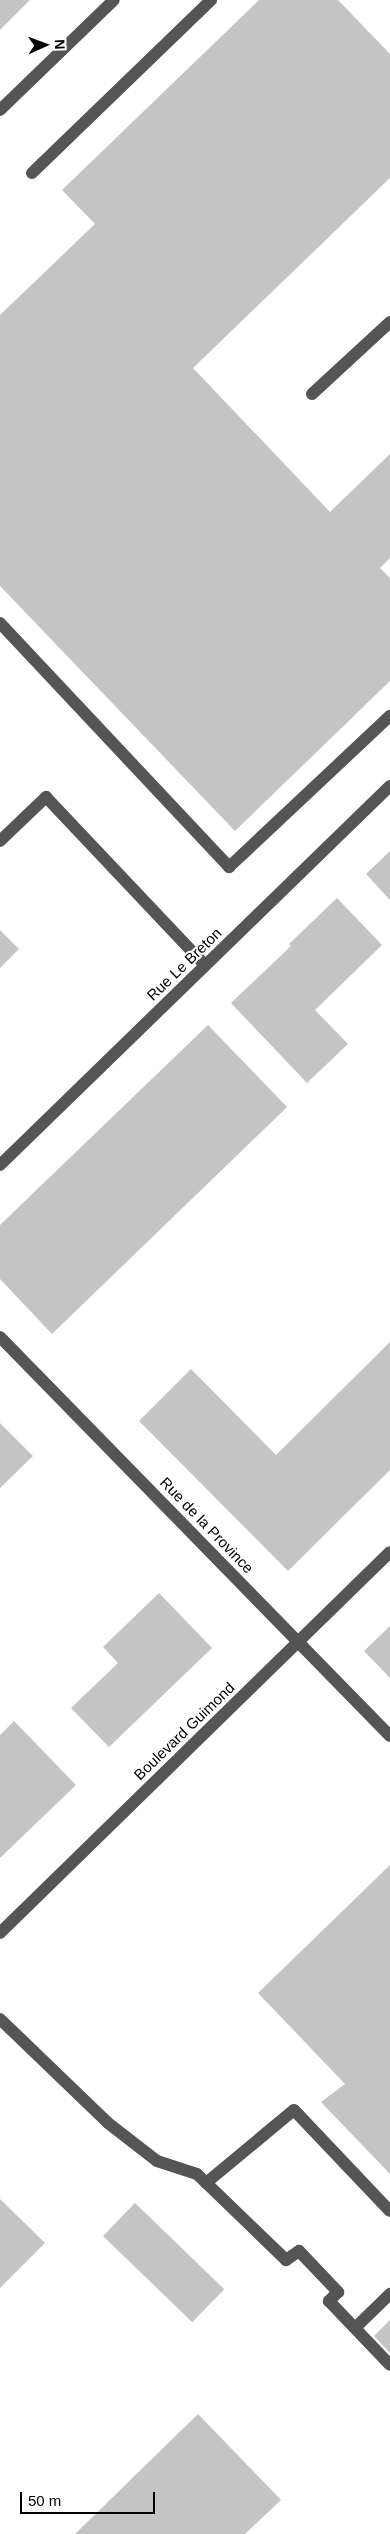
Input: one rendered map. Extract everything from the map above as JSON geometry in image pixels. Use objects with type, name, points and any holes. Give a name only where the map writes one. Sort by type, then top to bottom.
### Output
[{"type":"street","points":[[0,110],[114,0]]},
{"type":"street","points":[[32,173],[211,0]]},
{"type":"street","points":[[312,394],[390,322]]},
{"type":"street","points":[[0,623],[230,867],[390,716]]},
{"type":"street","name":"Rue Le Breton","points":[[0,1165],[390,786]]},
{"type":"street","points":[[0,840],[46,797],[205,966]]},
{"type":"street","name":"Rue de la Province","points":[[0,1337],[390,1736]]},
{"type":"street","name":"Boulevard Guimond","points":[[0,1933],[390,1552]]},
{"type":"street","points":[[0,2019],[108,2123],[157,2161],[197,2174],[286,2260],[299,2251],[338,2292],[329,2301],[390,2365]]},
{"type":"street","points":[[206,2183],[294,2110],[390,2211]]},
{"type":"street","points":[[355,2328],[390,2294]]},
{"type":"building","points":[[0,0],[30,0],[0,30]]},
{"type":"building","points":[[259,0],[338,0],[390,54],[390,178],[193,368],[330,512],[390,454],[390,558],[380,568],[390,578],[390,681],[235,831],[0,586],[0,315],[95,224],[62,190]]},
{"type":"building","points":[[390,851],[390,900],[366,874]]},
{"type":"building","points":[[337,898],[382,945],[315,1010],[348,1044],[307,1083],[231,1003],[291,946],[289,944]]},
{"type":"building","points":[[0,930],[19,949],[0,968]]},
{"type":"building","points":[[208,1025],[287,1107],[52,1334],[0,1279],[0,1225]]},
{"type":"building","points":[[390,1342],[390,1470],[288,1571],[139,1421],[191,1369],[276,1455]]},
{"type":"building","points":[[0,1423],[33,1456],[0,1488]]},
{"type":"building","points":[[159,1593],[212,1648],[109,1747],[71,1708],[118,1663],[103,1647]]},
{"type":"building","points":[[390,1626],[390,1678],[364,1651]]},
{"type":"building","points":[[14,1721],[76,1785],[0,1858],[0,1735]]},
{"type":"building","points":[[390,1865],[390,2174],[321,2102],[345,2084],[258,1993]]},
{"type":"building","points":[[0,2199],[45,2243],[0,2288]]},
{"type":"building","points":[[135,2203],[224,2289],[192,2322],[103,2236]]},
{"type":"building","points":[[390,2320],[390,2353],[374,2336]]},
{"type":"building","points":[[198,2414],[281,2500],[245,2534],[75,2534]]}]
